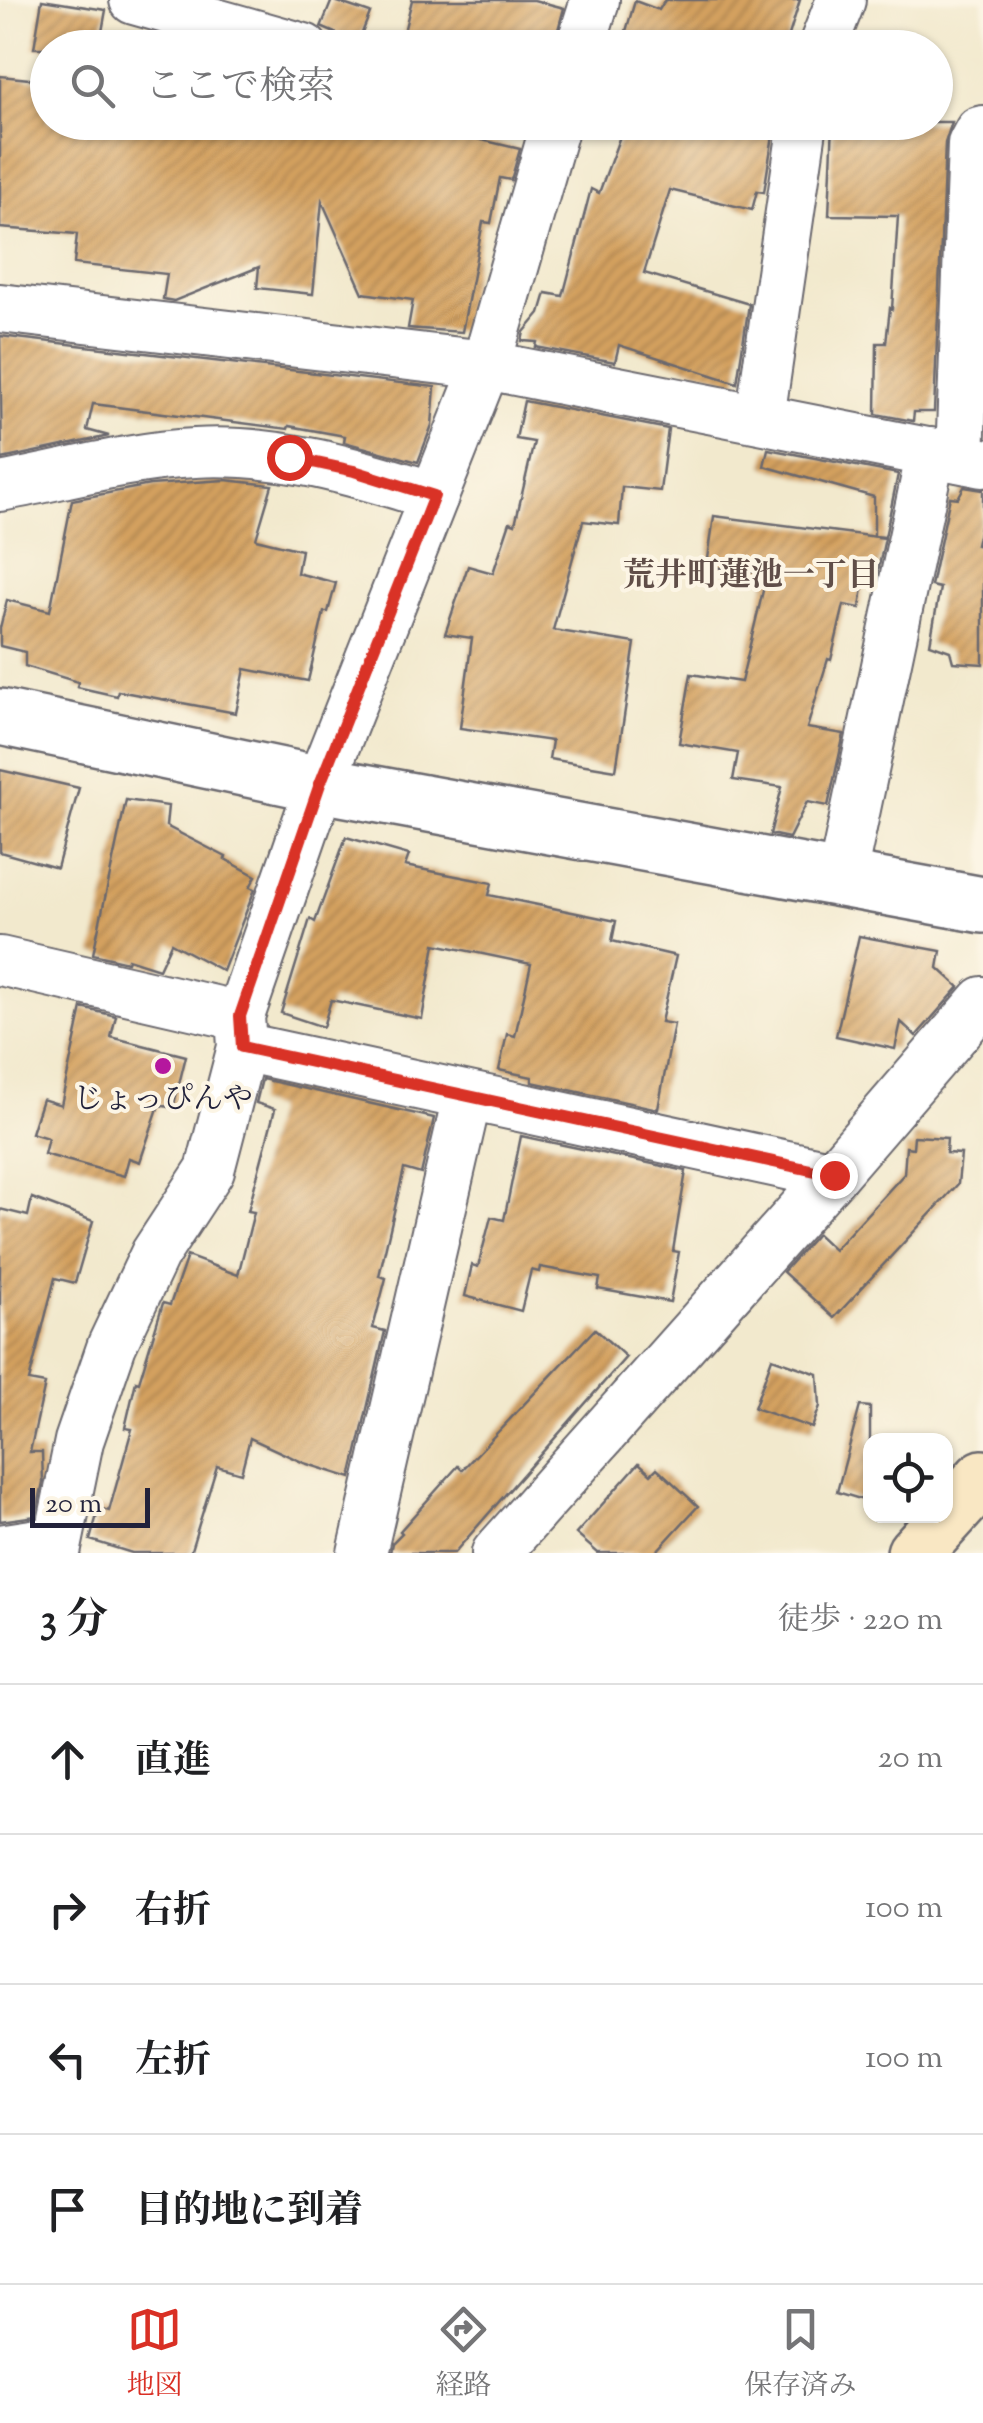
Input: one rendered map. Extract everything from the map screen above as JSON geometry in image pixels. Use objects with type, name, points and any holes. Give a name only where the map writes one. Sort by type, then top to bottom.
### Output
[{"type":"main road","points":[[915,1553],[983,1478]]},
{"type":"street","points":[[586,30],[595,0]]},
{"type":"street","points":[[829,30],[841,0]]},
{"type":"street","points":[[158,3],[246,30]]},
{"type":"street","points":[[841,880],[958,458],[972,144],[979,130],[983,130]]},
{"type":"street","points":[[0,1549],[57,1546],[79,1441],[100,1377],[155,1254],[210,1170],[241,1032],[320,784],[486,365],[551,140]]},
{"type":"street","points":[[760,418],[800,140]]},
{"type":"street","points":[[0,308],[486,365],[958,458]]},
{"type":"street","points":[[0,487],[196,452],[289,457],[354,471],[434,496]]},
{"type":"street","points":[[0,717],[320,784],[983,905]]},
{"type":"street","points":[[0,961],[468,1098],[834,1175]]},
{"type":"street","points":[[496,1553],[983,1002]]},
{"type":"street","points":[[362,1553],[468,1098]]},
{"type":"building","points":[[42,0],[106,10],[102,30],[37,30]]},
{"type":"building","points":[[332,0],[370,13],[363,30],[321,27]]},
{"type":"building","points":[[412,0],[534,0],[564,8],[558,30],[404,30]]},
{"type":"building","points":[[665,0],[800,0],[791,30],[626,30],[635,1],[659,10]]},
{"type":"building","points":[[0,76],[30,79],[30,140],[482,140],[520,149],[511,180],[500,178],[491,223],[483,222],[462,332],[408,328],[413,300],[363,293],[322,201],[313,294],[257,288],[259,267],[174,301],[163,299],[167,274],[74,264],[77,234],[0,228]]},
{"type":"building","points":[[619,140],[772,140],[764,192],[757,191],[752,210],[670,190],[644,273],[749,304],[737,383],[619,345],[615,362],[522,341],[524,332],[540,313],[546,293],[563,296],[591,189],[599,193]]},
{"type":"building","points":[[832,140],[946,140],[934,412],[914,412],[913,421],[876,414],[877,343],[886,343],[892,309],[898,216],[829,215]]},
{"type":"building","points":[[0,336],[435,387],[432,425],[418,462],[344,442],[345,436],[289,426],[288,429],[93,404],[87,430],[109,436],[2,459]]},
{"type":"building","points":[[524,401],[668,429],[660,491],[622,487],[619,525],[583,521],[553,630],[635,643],[616,770],[549,759],[552,741],[460,728],[472,638],[445,634],[468,566],[493,573],[510,522],[515,524],[534,442],[516,439]]},
{"type":"building","points":[[768,449],[898,474],[885,537],[874,536],[874,497],[764,466]]},
{"type":"building","points":[[225,480],[272,485],[256,539],[301,550],[297,573],[336,583],[328,612],[324,612],[308,681],[245,669],[236,713],[77,687],[78,682],[25,666],[25,652],[0,646],[7,600],[50,611],[72,500],[150,485]]},
{"type":"building","points":[[964,487],[983,490],[976,545],[983,546],[983,664],[953,662],[950,651],[930,644],[940,588],[931,586],[950,497],[958,498]]},
{"type":"building","points":[[714,516],[885,538],[877,575],[865,573],[860,608],[844,605],[831,660],[828,659],[807,728],[844,734],[828,806],[807,802],[789,838],[770,834],[782,787],[733,780],[738,753],[679,743],[691,674],[741,682],[767,574],[707,566]]},
{"type":"building","points":[[0,770],[79,788],[57,868],[0,852]]},
{"type":"building","points":[[126,800],[168,806],[166,826],[256,876],[250,887],[255,889],[223,971],[171,943],[159,969],[93,954]]},
{"type":"building","points":[[346,837],[409,855],[405,866],[492,883],[489,895],[616,921],[612,941],[676,956],[661,1022],[674,1024],[658,1109],[532,1082],[532,1077],[499,1070],[507,1034],[515,1036],[531,964],[435,944],[422,1019],[331,1000],[323,1027],[281,1013],[310,919],[315,922]]},
{"type":"building","points":[[859,936],[941,951],[938,968],[959,987],[916,1036],[901,1022],[895,1049],[836,1036]]},
{"type":"building","points":[[82,1008],[116,1016],[111,1037],[186,1056],[173,1108],[159,1105],[140,1162],[129,1158],[124,1176],[44,1154],[48,1138],[31,1133],[42,1099],[61,1105]]},
{"type":"building","points":[[262,1079],[434,1118],[421,1174],[404,1169],[379,1276],[386,1278],[373,1328],[385,1331],[351,1478],[304,1463],[250,1438],[241,1473],[217,1466],[190,1553],[132,1553],[90,1540],[99,1508],[109,1511],[132,1429],[125,1428],[136,1381],[139,1382],[163,1303],[170,1305],[187,1256],[238,1275],[254,1212],[248,1211],[275,1109],[256,1103]]},
{"type":"building","points":[[521,1136],[686,1171],[673,1251],[679,1252],[670,1302],[598,1289],[600,1278],[540,1267],[539,1272],[531,1270],[521,1311],[465,1296],[472,1265],[478,1267],[491,1217],[504,1220]]},
{"type":"building","points":[[914,1136],[947,1138],[946,1153],[961,1154],[958,1184],[834,1318],[783,1272],[817,1234],[834,1250],[904,1174],[906,1147],[913,1148]]},
{"type":"building","points":[[32,1198],[93,1221],[75,1283],[55,1278],[29,1381],[45,1384],[30,1452],[42,1452],[43,1482],[36,1516],[0,1521],[0,1209],[28,1216]]},
{"type":"building","points":[[595,1329],[626,1357],[454,1553],[390,1553],[400,1531],[458,1466],[462,1470]]},
{"type":"building","points":[[772,1358],[818,1374],[820,1406],[812,1428],[754,1408]]},
{"type":"building","points":[[860,1406],[870,1407],[870,1433],[863,1433],[863,1500],[837,1492]]},
{"type":"building","points":[[639,1463],[651,1474],[657,1468],[698,1506],[655,1553],[598,1553],[576,1534]]},
{"type":"place","name":"じょっぴんや","points":[[163,1066]]},
{"type":"district","name":"荒井町蓮池一丁目","points":[[751,577]]},
{"type":"route","points":[[289,457],[354,471],[434,496],[320,784],[240,1016],[242,1047],[834,1175]]}]
